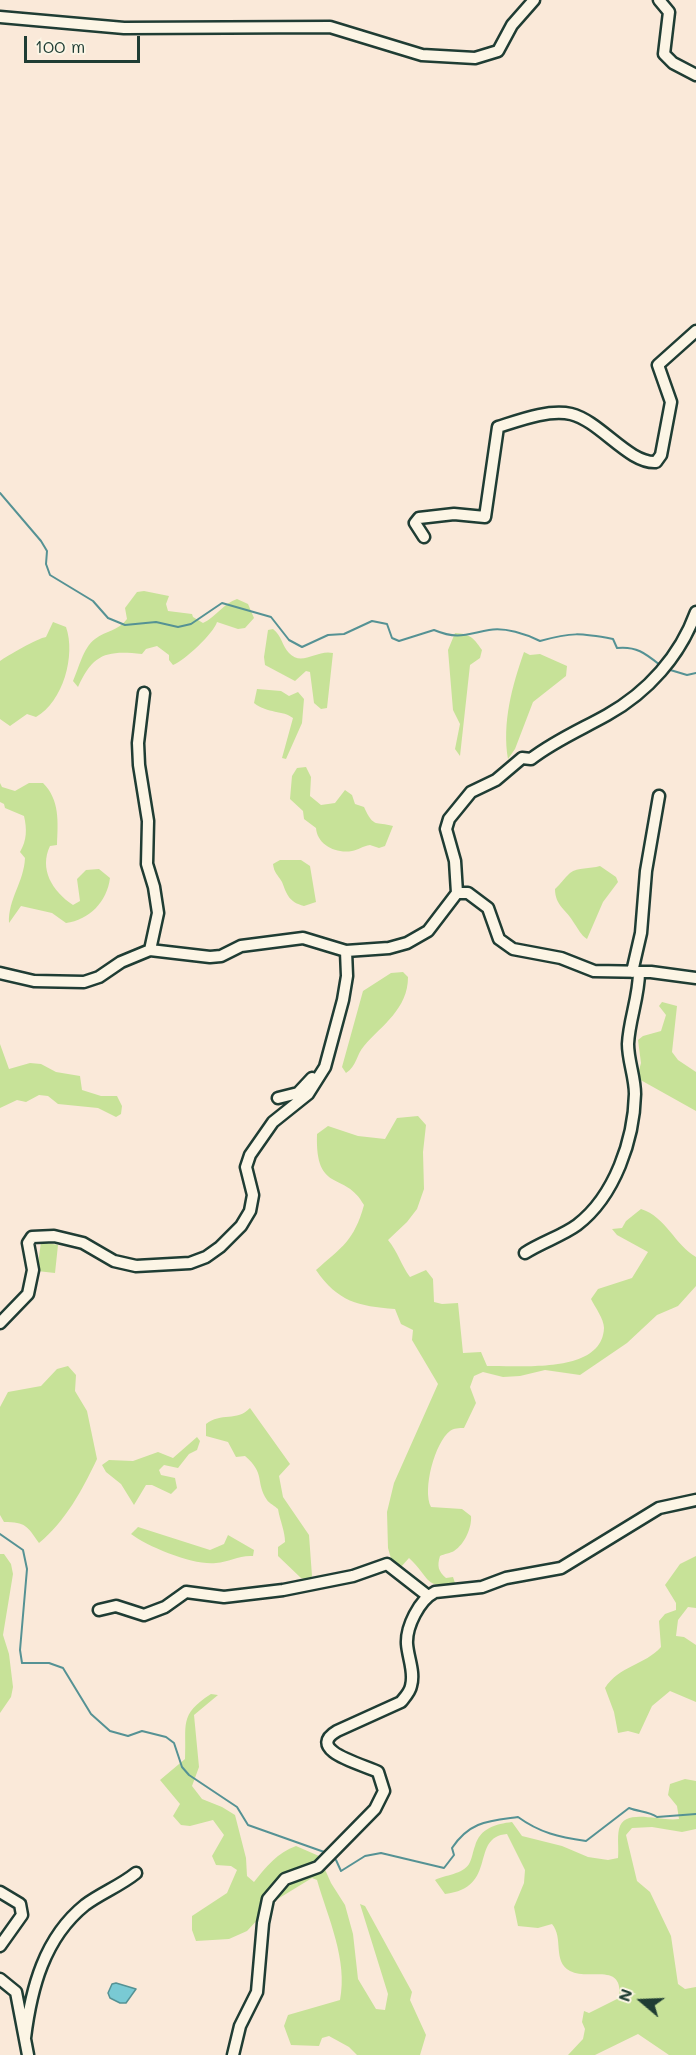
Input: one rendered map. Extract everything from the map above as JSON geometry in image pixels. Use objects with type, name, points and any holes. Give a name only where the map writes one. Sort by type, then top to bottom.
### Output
[{"type":"street","points":[[0,17],[124,28],[330,27],[422,55],[475,58],[498,51],[512,26],[534,0]]},
{"type":"street","points":[[658,0],[669,12],[664,54],[674,63],[696,75]]},
{"type":"street","points":[[424,537],[415,523],[418,518],[454,514],[485,517],[498,427],[546,414],[572,414],[587,420],[644,460],[656,462],[661,455],[671,402],[658,365],[696,331]]},
{"type":"street","points":[[0,973],[34,981],[84,982],[99,977],[121,962],[150,950],[210,957],[220,956],[241,946],[303,938],[345,951],[389,948],[421,936],[436,923],[457,893],[455,861],[446,829],[449,819],[471,792],[496,780],[522,758],[531,759],[544,749],[611,713],[654,681],[682,643],[696,612]]},
{"type":"street","points":[[144,693],[138,754],[148,821],[147,864],[158,913],[150,950]]},
{"type":"street","points":[[525,1253],[572,1229],[587,1216],[610,1183],[620,1162],[634,1113],[635,1091],[628,1041],[637,999],[636,972],[646,871],[659,795]]},
{"type":"street","points":[[457,893],[468,893],[482,902],[492,916],[499,939],[513,949],[561,958],[594,971],[636,972],[696,978]]},
{"type":"street","points":[[278,1098],[298,1093],[316,1071],[332,1016],[345,951]]},
{"type":"street","points":[[0,1323],[28,1294],[33,1270],[27,1243],[32,1237],[54,1236],[83,1243],[125,1265],[171,1265],[206,1257],[242,1226],[252,1202],[253,1190],[246,1167],[250,1155],[273,1122],[308,1094],[325,1067],[343,1000],[347,976],[345,951]]},
{"type":"street","points":[[233,2055],[240,2026],[257,1992],[263,1923],[268,1899],[285,1879],[318,1868],[381,1800],[383,1784],[378,1772],[336,1755],[329,1745],[330,1738],[337,1731],[401,1702],[407,1695],[412,1680],[407,1641],[413,1619],[428,1596],[435,1592],[482,1587],[506,1578],[561,1568],[659,1508],[696,1500]]},
{"type":"street","points":[[99,1610],[116,1606],[144,1616],[165,1607],[186,1592],[224,1597],[283,1590],[353,1576],[387,1564],[428,1596]]},
{"type":"street","points":[[25,2038],[29,2005],[40,1967],[56,1940],[83,1907],[136,1873]]},
{"type":"street","points":[[0,1892],[20,1904],[22,1915],[0,1946]]},
{"type":"street","points":[[0,1979],[16,1992],[28,2055]]},
{"type":"green space","points":[[144,591],[169,596],[166,604],[168,611],[192,614],[203,623],[237,599],[248,604],[254,618],[245,628],[238,629],[217,622],[198,646],[173,665],[169,660],[169,655],[157,646],[146,649],[142,654],[119,653],[102,657],[89,667],[78,687],[73,681],[87,648],[95,639],[124,623],[127,619],[125,608],[137,592]]},
{"type":"green space","points":[[53,622],[66,627],[69,638],[65,677],[53,701],[45,710],[36,717],[27,714],[10,726],[0,719],[0,661],[46,637]]},
{"type":"green space","points":[[273,629],[294,657],[304,658],[321,653],[333,653],[327,708],[321,709],[314,703],[310,672],[306,671],[295,681],[265,665],[268,630]]},
{"type":"green space","points":[[455,633],[471,637],[482,650],[480,658],[470,665],[460,756],[455,749],[460,724],[453,710],[448,650]]},
{"type":"green space","points":[[524,652],[530,655],[540,654],[567,666],[566,676],[533,702],[515,749],[508,759],[507,718]]},
{"type":"green space","points":[[257,689],[281,691],[289,696],[298,692],[304,699],[302,723],[286,759],[282,758],[293,718],[254,703]]},
{"type":"green space","points":[[306,767],[311,777],[310,796],[321,805],[335,803],[345,790],[352,795],[355,804],[364,807],[370,819],[376,823],[393,826],[385,846],[379,848],[370,845],[346,852],[333,849],[323,843],[316,828],[304,819],[303,811],[290,799],[292,776],[297,768]]},
{"type":"green space","points":[[0,783],[2,787],[15,791],[29,783],[43,783],[49,790],[57,812],[58,828],[57,845],[50,846],[46,863],[50,879],[59,893],[73,905],[80,901],[77,879],[86,870],[99,869],[110,878],[101,902],[89,914],[66,923],[52,913],[21,906],[9,923],[11,906],[24,867],[25,858],[20,852],[25,839],[26,825],[24,816],[5,808],[0,802]]},
{"type":"green space","points":[[280,860],[301,860],[310,866],[316,902],[304,906],[289,897],[273,864]]},
{"type":"green space","points":[[600,866],[616,877],[618,882],[603,902],[587,939],[559,904],[555,889],[573,871]]},
{"type":"green space","points":[[403,972],[408,977],[407,988],[399,1007],[364,1046],[346,1073],[342,1067],[363,991],[391,973]]},
{"type":"green space","points":[[662,1002],[677,1006],[672,1052],[678,1060],[696,1072],[696,1111],[637,1078],[641,1063],[638,1040],[643,1036],[661,1031],[666,1015],[659,1006]]},
{"type":"green space","points":[[0,1044],[9,1069],[30,1063],[41,1064],[56,1072],[80,1076],[82,1090],[101,1096],[117,1096],[122,1106],[121,1114],[116,1117],[98,1108],[58,1104],[48,1096],[39,1095],[26,1102],[17,1100],[0,1108]]},
{"type":"green space","points":[[418,1116],[426,1125],[423,1152],[424,1189],[417,1209],[388,1240],[410,1277],[426,1270],[433,1279],[434,1302],[458,1303],[463,1353],[481,1352],[487,1366],[557,1364],[589,1354],[600,1343],[604,1324],[591,1299],[598,1289],[632,1278],[648,1252],[617,1235],[612,1229],[622,1228],[626,1221],[641,1209],[657,1218],[682,1246],[696,1257],[696,1286],[678,1306],[657,1315],[627,1343],[580,1375],[545,1370],[520,1376],[503,1377],[483,1372],[474,1376],[470,1387],[476,1403],[464,1428],[450,1431],[439,1445],[429,1478],[428,1490],[431,1507],[462,1509],[471,1516],[469,1530],[464,1540],[454,1551],[440,1556],[439,1560],[438,1566],[441,1573],[446,1578],[453,1577],[456,1586],[432,1583],[409,1558],[400,1568],[392,1562],[388,1548],[387,1512],[394,1483],[438,1384],[412,1340],[413,1330],[401,1324],[395,1309],[360,1304],[341,1296],[324,1281],[316,1270],[346,1242],[356,1227],[364,1205],[356,1194],[326,1174],[321,1166],[318,1153],[317,1134],[328,1126],[358,1136],[385,1139],[397,1118]]},
{"type":"green space","points":[[41,1242],[58,1245],[55,1273],[37,1271]]},
{"type":"green space","points":[[68,1366],[76,1375],[75,1391],[87,1411],[97,1459],[72,1504],[57,1525],[39,1543],[25,1526],[4,1522],[0,1515],[0,1407],[8,1392],[41,1386],[57,1369]]},
{"type":"green space","points":[[250,1408],[290,1464],[279,1476],[283,1497],[309,1535],[312,1576],[308,1580],[301,1578],[278,1556],[278,1547],[285,1542],[278,1509],[263,1494],[256,1468],[245,1456],[236,1457],[228,1442],[206,1436],[206,1424],[212,1420],[240,1415]]},
{"type":"green space","points":[[197,1437],[200,1441],[197,1450],[189,1454],[178,1468],[164,1465],[159,1470],[161,1475],[175,1478],[177,1488],[171,1494],[152,1485],[146,1485],[134,1505],[121,1484],[106,1472],[102,1465],[109,1460],[133,1461],[158,1452],[173,1458]]},
{"type":"green space","points":[[138,1527],[210,1550],[224,1544],[228,1535],[254,1550],[253,1556],[216,1563],[184,1559],[160,1550],[131,1534]]},
{"type":"green space","points":[[0,1554],[4,1554],[11,1564],[13,1574],[3,1635],[9,1654],[13,1687],[11,1697],[0,1713]]},
{"type":"green space","points":[[696,1556],[696,1608],[688,1607],[678,1620],[676,1636],[684,1637],[696,1645],[696,1702],[670,1691],[652,1706],[639,1734],[628,1731],[618,1733],[614,1712],[605,1688],[617,1675],[655,1653],[661,1647],[659,1621],[665,1614],[676,1610],[676,1603],[665,1585],[680,1564]]},
{"type":"green space","points":[[211,1694],[218,1695],[194,1715],[199,1767],[192,1786],[202,1799],[235,1815],[246,1858],[247,1876],[254,1882],[278,1856],[296,1846],[319,1856],[331,1883],[345,1905],[353,1934],[358,1979],[376,2009],[385,2010],[388,1994],[360,1904],[365,1906],[412,1992],[410,2000],[426,2035],[420,2055],[357,2055],[349,2047],[329,2036],[322,2038],[319,2046],[291,2045],[284,2026],[288,2015],[340,2000],[342,1985],[339,1954],[317,1880],[312,1878],[276,1900],[247,1931],[229,1939],[196,1941],[192,1930],[192,1916],[227,1893],[237,1870],[231,1866],[216,1865],[212,1856],[224,1835],[213,1820],[190,1826],[181,1825],[173,1816],[180,1804],[160,1780],[185,1759],[186,1722],[193,1708]]},
{"type":"green space","points":[[685,1779],[696,1781],[696,1829],[682,1832],[652,1827],[632,1828],[626,1835],[637,1881],[650,1892],[671,1936],[678,1984],[685,1989],[696,1987],[696,2055],[669,2055],[638,2034],[595,2055],[568,2055],[583,2039],[584,2011],[589,2013],[619,1998],[619,1987],[611,1976],[578,1974],[565,1967],[561,1961],[557,1936],[552,1924],[538,1928],[518,1926],[514,1907],[524,1883],[525,1870],[507,1834],[496,1837],[489,1844],[478,1873],[472,1883],[462,1890],[445,1894],[435,1880],[466,1867],[470,1862],[477,1840],[485,1831],[500,1824],[512,1822],[522,1836],[562,1846],[588,1857],[608,1860],[618,1858],[618,1836],[622,1822],[635,1817],[679,1819],[677,1806],[668,1795],[670,1784]]},
{"type":"water","points":[[112,1984],[136,1989],[126,2003],[110,1998],[108,1993]]},
{"type":"waterway","points":[[0,493],[41,541],[47,551],[46,564],[50,575],[93,601],[108,618],[125,625],[156,622],[178,627],[191,624],[222,603],[271,617],[289,640],[302,647],[328,635],[344,634],[372,621],[387,624],[392,638],[399,641],[434,630],[456,635],[502,629],[540,641],[576,634],[613,639],[617,648],[640,651],[660,665]]},
{"type":"waterway","points":[[667,669],[687,675],[696,673]]},
{"type":"waterway","points":[[0,1534],[23,1550],[27,1569],[20,1650],[22,1663],[49,1663],[63,1668],[91,1714],[110,1731],[128,1736],[142,1731],[166,1737],[174,1743],[182,1767],[189,1775],[237,1807],[248,1825],[327,1853]]},
{"type":"waterway","points":[[336,1860],[341,1871],[365,1856],[381,1853],[444,1868],[454,1855],[452,1848],[459,1839],[473,1827],[489,1821],[518,1817],[550,1834],[586,1841],[629,1808],[657,1817],[696,1814]]}]
